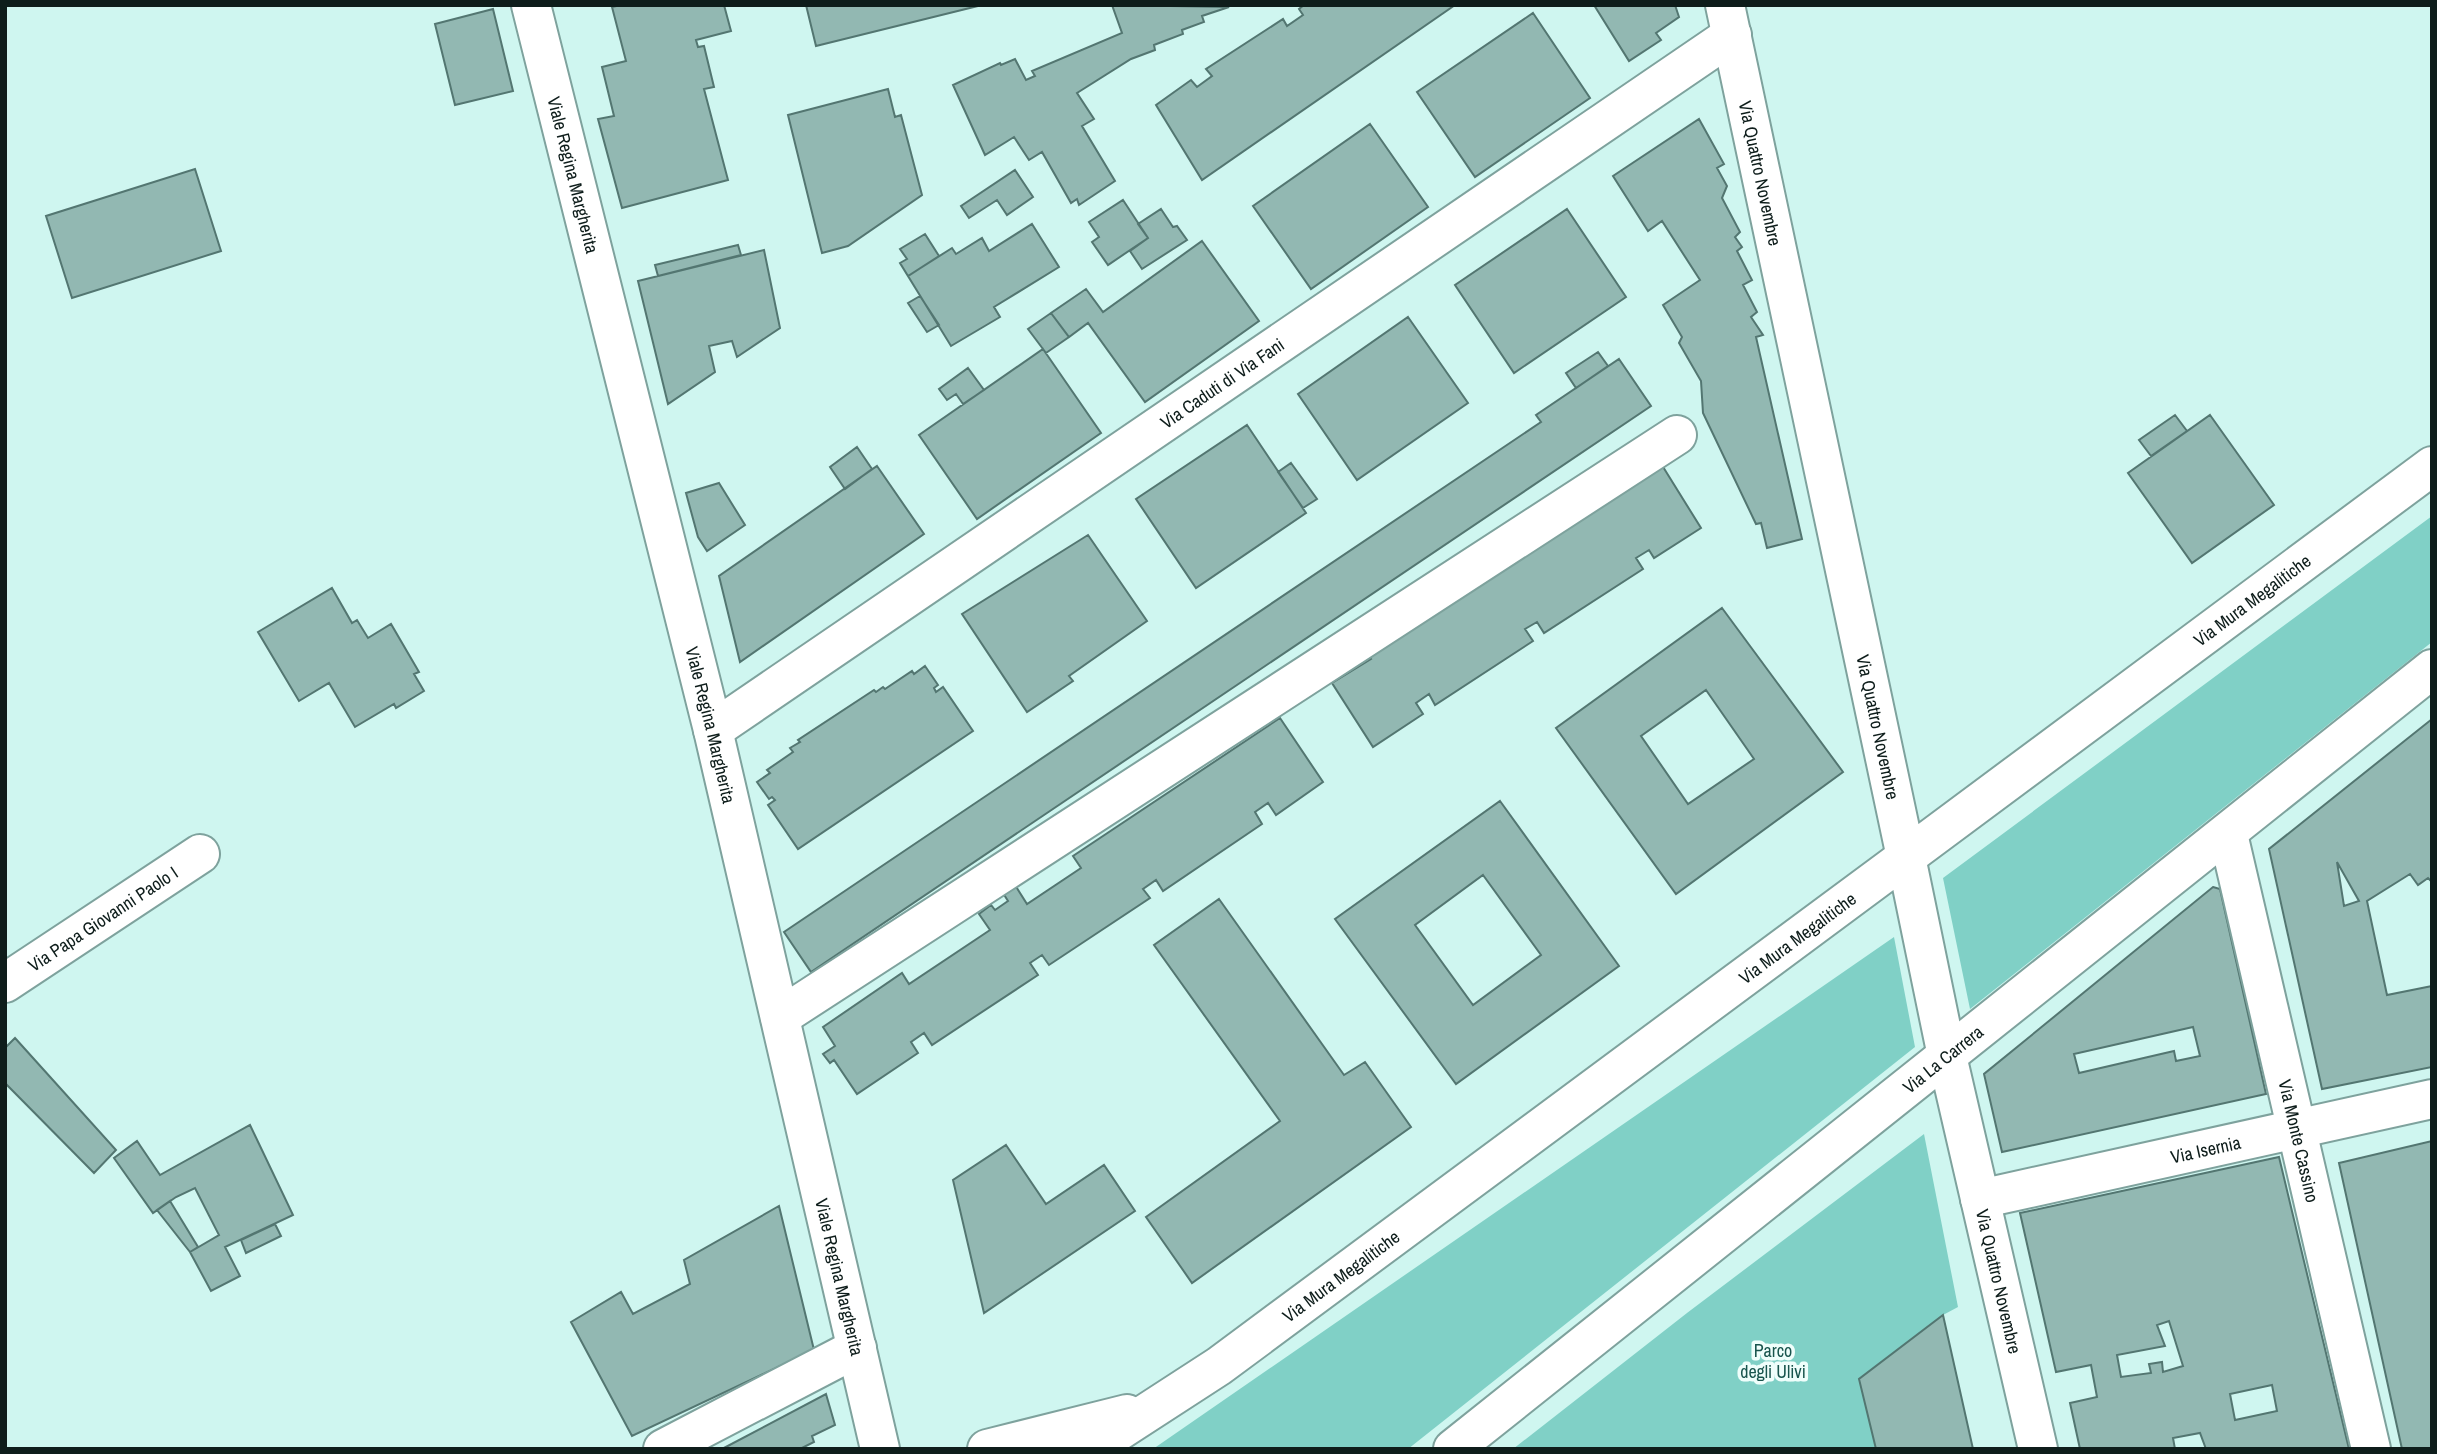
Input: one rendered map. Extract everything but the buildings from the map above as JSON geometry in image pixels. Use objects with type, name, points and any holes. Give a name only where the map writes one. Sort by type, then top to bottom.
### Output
[{"type":"street","name":"Viale Regina Margherita","points":[[531,5],[713,730],[880,1449]]},
{"type":"street","name":"Via Caduti di Via Fani","points":[[713,730],[1728,20]]},
{"type":"street","name":"Via Quattro Novembre","points":[[1728,20],[1947,1056],[2038,1449]]},
{"type":"street","points":[[780,1017],[1677,435]]},
{"type":"street","name":"Via Mura Megalitiche","points":[[1091,1449],[1231,1358],[2432,466]]},
{"type":"street","name":"Via La Carrera","points":[[1453,1449],[2432,669]]},
{"type":"street","name":"Via Monte Cassino","points":[[2228,834],[2371,1449]]},
{"type":"street","name":"Via Papa Giovanni Paolo I","points":[[5,983],[200,855]]},
{"type":"street","name":"Via Isernia","points":[[1980,1199],[2432,1099]]},
{"type":"street","points":[[663,1449],[856,1348]]},
{"type":"street","points":[[987,1449],[1160,1406]]},
{"type":"green space","points":[[2432,516],[2432,642],[1970,1009],[1943,878]]},
{"type":"green space","points":[[1894,937],[1915,1047],[1408,1449],[1153,1449]]},
{"type":"green space","name":"Parco degli Ulivi","points":[[1924,1134],[1958,1307],[1943,1315],[1859,1379],[1876,1449],[1513,1449],[1687,1313]]}]
